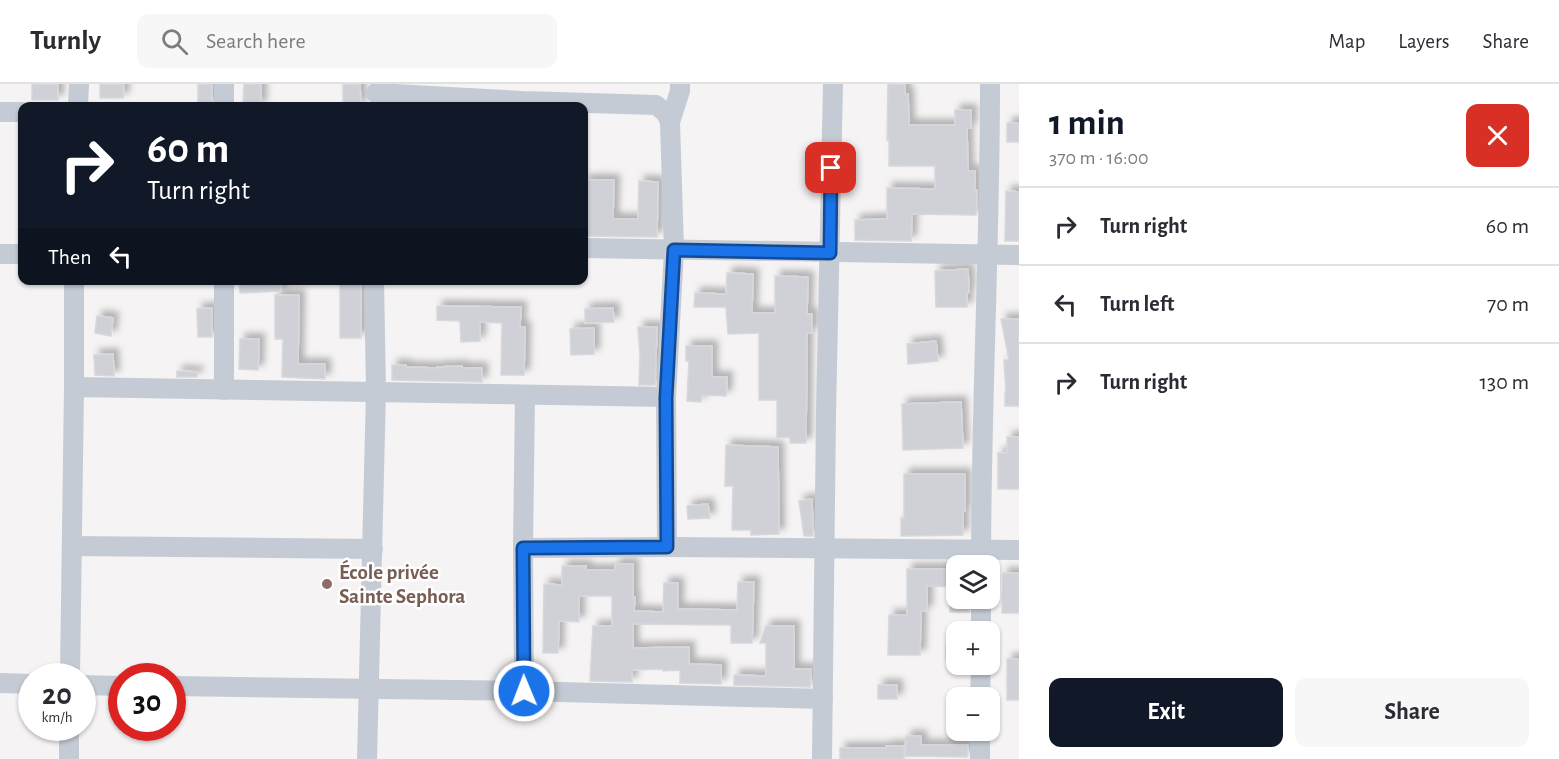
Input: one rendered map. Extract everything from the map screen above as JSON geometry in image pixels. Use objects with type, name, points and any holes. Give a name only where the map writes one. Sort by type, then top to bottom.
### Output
[{"type":"street","points":[[78,102],[79,84]]},
{"type":"street","points":[[224,84],[224,102]]},
{"type":"street","points":[[667,547],[666,398],[674,250],[670,122],[681,84]]},
{"type":"street","points":[[822,759],[833,84]]},
{"type":"street","points":[[981,555],[990,84]]},
{"type":"street","points":[[376,94],[523,93],[656,105],[666,113],[670,122]]},
{"type":"street","points":[[0,112],[18,112]]},
{"type":"street","points":[[588,249],[1019,255]]},
{"type":"street","points":[[0,254],[18,254]]},
{"type":"street","points":[[70,663],[74,285]]},
{"type":"street","points":[[224,285],[224,390]]},
{"type":"street","points":[[367,759],[376,391],[374,285]]},
{"type":"street","points":[[74,387],[666,398]]},
{"type":"street","points":[[524,691],[525,395]]},
{"type":"street","points":[[72,546],[373,549]]},
{"type":"street","points":[[523,548],[825,548],[946,555]]},
{"type":"street","points":[[992,555],[1019,550]]},
{"type":"street","points":[[0,683],[18,684]]},
{"type":"street","points":[[186,687],[524,691],[823,699]]},
{"type":"street","points":[[69,741],[69,759]]},
{"type":"street","points":[[980,741],[980,759]]},
{"type":"building","points":[[32,84],[58,84],[58,100],[32,100]]},
{"type":"building","points":[[100,84],[124,84],[123,98],[100,98]]},
{"type":"building","points":[[198,84],[212,84],[212,102],[198,102]]},
{"type":"building","points":[[244,84],[261,84],[261,102],[243,102]]},
{"type":"building","points":[[343,84],[360,84],[361,102],[343,102]]},
{"type":"building","points":[[888,84],[905,84],[905,94],[908,94],[909,125],[955,125],[955,110],[971,110],[971,128],[967,128],[968,171],[975,171],[976,215],[912,214],[911,241],[855,240],[855,220],[887,219],[887,188],[935,189],[935,166],[889,166]]},
{"type":"building","points":[[1007,123],[1019,123],[1019,142],[1007,142]]},
{"type":"building","points":[[588,180],[614,180],[613,219],[638,219],[639,181],[658,182],[657,237],[588,236]]},
{"type":"building","points":[[1006,191],[1019,192],[1019,241],[1005,241]]},
{"type":"building","points":[[968,269],[967,307],[936,307],[935,271]]},
{"type":"building","points":[[727,273],[753,274],[752,313],[775,313],[775,276],[808,277],[807,314],[812,314],[812,333],[807,333],[806,443],[790,443],[790,437],[777,438],[777,400],[759,400],[759,333],[728,334],[726,307],[694,307],[695,293],[726,294]]},
{"type":"building","points":[[239,285],[280,285],[281,291],[240,293]]},
{"type":"building","points":[[340,285],[361,285],[361,338],[340,338]]},
{"type":"building","points":[[275,295],[299,295],[298,364],[325,364],[325,379],[282,377],[283,339],[275,339]]},
{"type":"building","points":[[437,306],[521,307],[520,327],[525,327],[524,375],[501,375],[502,323],[480,322],[480,341],[461,342],[460,321],[437,320]]},
{"type":"building","points":[[212,308],[212,337],[198,337],[197,309]]},
{"type":"building","points":[[613,308],[614,322],[585,323],[585,309]]},
{"type":"building","points":[[97,316],[113,318],[111,336],[95,333]]},
{"type":"building","points":[[1001,319],[1019,319],[1019,406],[1005,406],[1004,360],[1009,360]]},
{"type":"building","points":[[638,327],[657,327],[655,385],[639,385]]},
{"type":"building","points":[[594,328],[594,354],[571,355],[570,329]]},
{"type":"building","points":[[240,339],[259,339],[258,370],[239,369]]},
{"type":"building","points":[[936,341],[938,361],[908,364],[907,344]]},
{"type":"building","points":[[686,346],[712,346],[712,377],[727,377],[726,396],[702,395],[701,402],[687,401],[689,361],[686,361]]},
{"type":"building","points":[[113,354],[114,376],[95,375],[94,355]]},
{"type":"building","points":[[392,365],[482,368],[482,382],[392,380]]},
{"type":"building","points":[[177,371],[197,372],[197,377],[177,377]]},
{"type":"building","points":[[961,402],[963,448],[903,450],[902,404]]},
{"type":"building","points":[[1007,437],[1019,437],[1019,489],[998,489],[998,453],[1007,453]]},
{"type":"building","points":[[726,445],[778,447],[779,534],[751,535],[751,530],[732,530],[733,486],[725,486]]},
{"type":"building","points":[[904,474],[965,474],[963,535],[901,536],[901,518],[904,518]]},
{"type":"building","points":[[812,499],[813,536],[804,536],[799,501]]},
{"type":"building","points":[[708,504],[710,518],[688,519],[687,506]]},
{"type":"building","points":[[615,564],[633,564],[634,611],[663,612],[664,583],[678,583],[678,609],[737,610],[738,582],[754,582],[752,643],[731,643],[731,625],[633,624],[633,648],[689,647],[689,664],[721,665],[721,684],[680,683],[680,670],[663,671],[663,669],[632,670],[632,682],[590,681],[593,626],[612,626],[612,596],[579,596],[579,622],[559,621],[558,653],[543,653],[544,584],[562,585],[562,566],[586,566],[586,570],[615,570]]},
{"type":"building","points":[[907,569],[946,569],[946,587],[927,586],[927,611],[921,611],[920,655],[888,655],[889,615],[907,615]]},
{"type":"building","points":[[1003,573],[1019,573],[1019,613],[1002,613]]},
{"type":"building","points":[[950,609],[969,609],[969,612],[950,612]]},
{"type":"building","points":[[766,626],[794,626],[794,669],[811,669],[810,687],[734,685],[734,675],[766,676],[766,643],[760,643]]},
{"type":"building","points":[[1007,659],[1019,659],[1019,700],[1007,700]]},
{"type":"building","points":[[878,685],[897,685],[897,699],[878,699]]},
{"type":"building","points":[[906,736],[921,736],[921,745],[968,745],[967,757],[905,756]]},
{"type":"building","points":[[886,746],[904,746],[904,759],[840,759],[840,748],[886,748]]},
{"type":"place","name":"École privée Sainte Sephora","points":[[327,584]]},
{"type":"route","points":[[524,691],[523,548],[667,547],[666,398],[674,250],[830,253],[831,168]]}]
